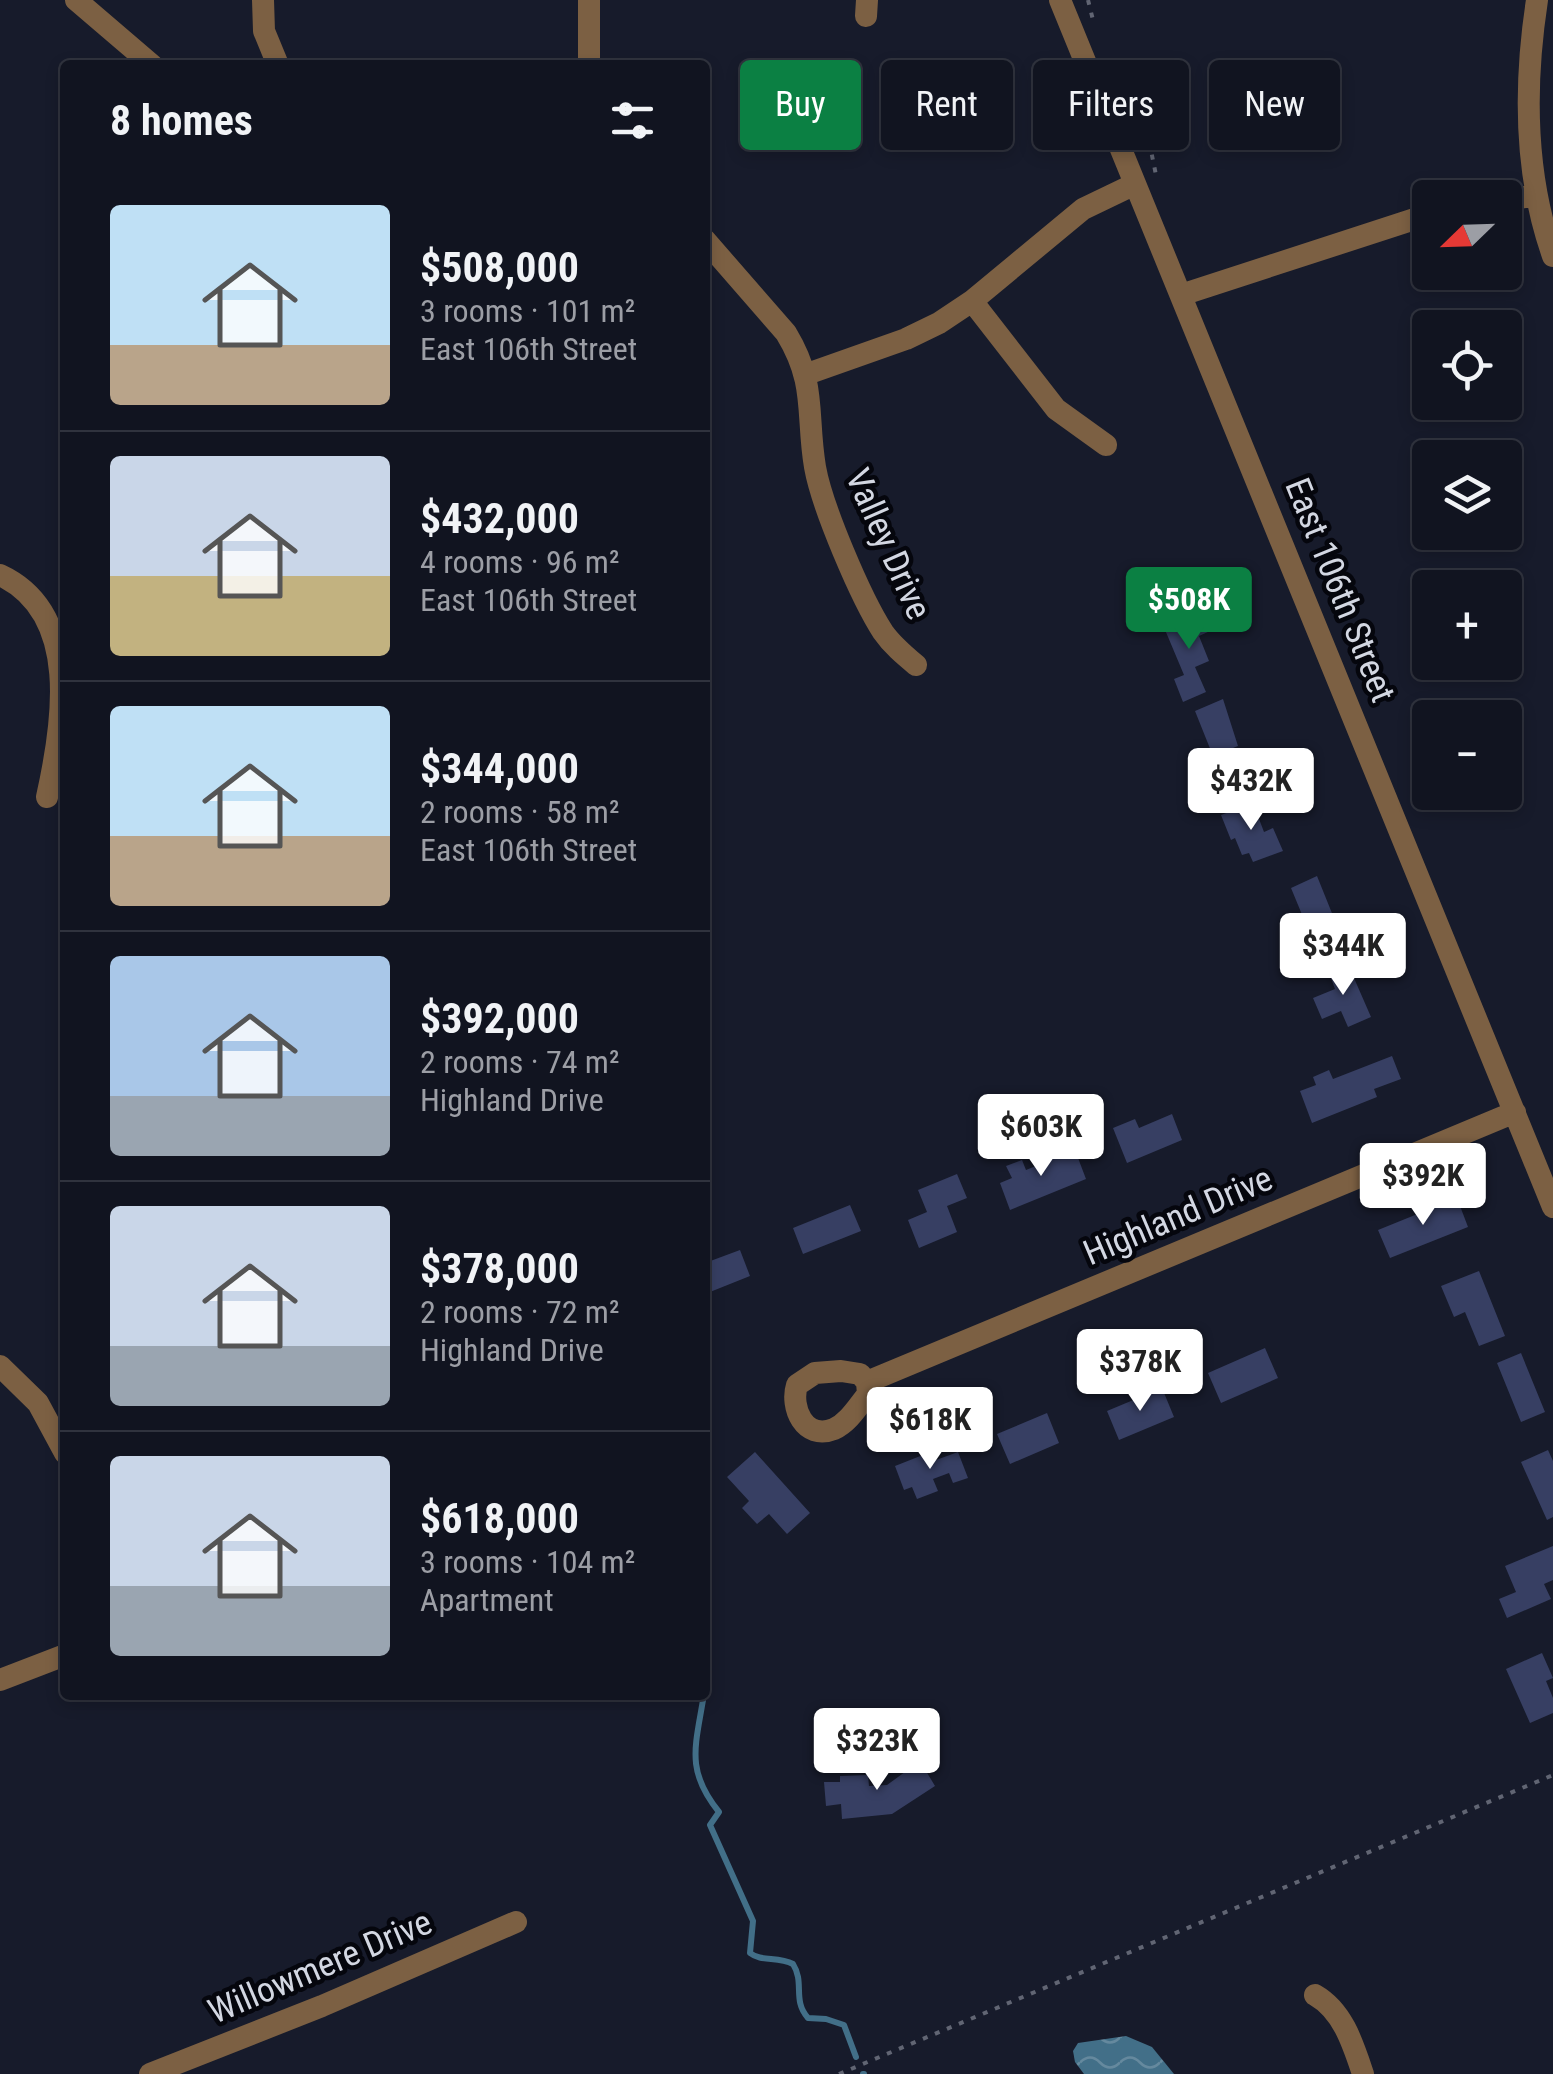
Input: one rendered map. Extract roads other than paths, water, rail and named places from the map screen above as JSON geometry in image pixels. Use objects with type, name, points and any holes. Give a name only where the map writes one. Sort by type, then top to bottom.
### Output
[{"type":"street","points":[[76,0],[146,60]]},
{"type":"street","points":[[263,0],[264,31],[276,60]]},
{"type":"street","points":[[589,60],[590,0]]},
{"type":"street","name":"East 106th Street","points":[[1060,0],[1553,1207]]},
{"type":"street","points":[[1536,0],[1529,92],[1535,196],[1553,256]]},
{"type":"street","points":[[806,374],[924,331],[972,301],[1083,209],[1135,184]]},
{"type":"street","points":[[1522,197],[1535,196]]},
{"type":"street","points":[[1181,296],[1412,220]]},
{"type":"street","name":"Valley Drive","points":[[710,246],[786,333],[806,374],[814,462],[822,496],[876,620],[893,644],[916,665]]},
{"type":"street","points":[[972,301],[1056,410],[1106,445]]},
{"type":"street","points":[[0,575],[35,598],[55,639],[60,681]]},
{"type":"street","points":[[46,797],[60,725]]},
{"type":"street","name":"Highland Drive","points":[[867,1382],[1515,1112]]},
{"type":"street","points":[[0,1366],[38,1403],[60,1444]]},
{"type":"street","points":[[0,1680],[60,1657]]},
{"type":"street","name":"Willowmere Drive","points":[[150,2074],[322,2006],[516,1922]]},
{"type":"street","points":[[1316,1995],[1328,2002],[1341,2020],[1363,2074]]},
{"type":"water","points":[[1126,2036],[1152,2047],[1174,2074],[1084,2074],[1075,2062],[1073,2051],[1078,2043]]},
{"type":"waterway","points":[[703,1700],[696,1746],[697,1771],[719,1812],[710,1825],[753,1921],[750,1953],[793,1964],[803,2011],[808,2018],[844,2025],[856,2057]]}]
